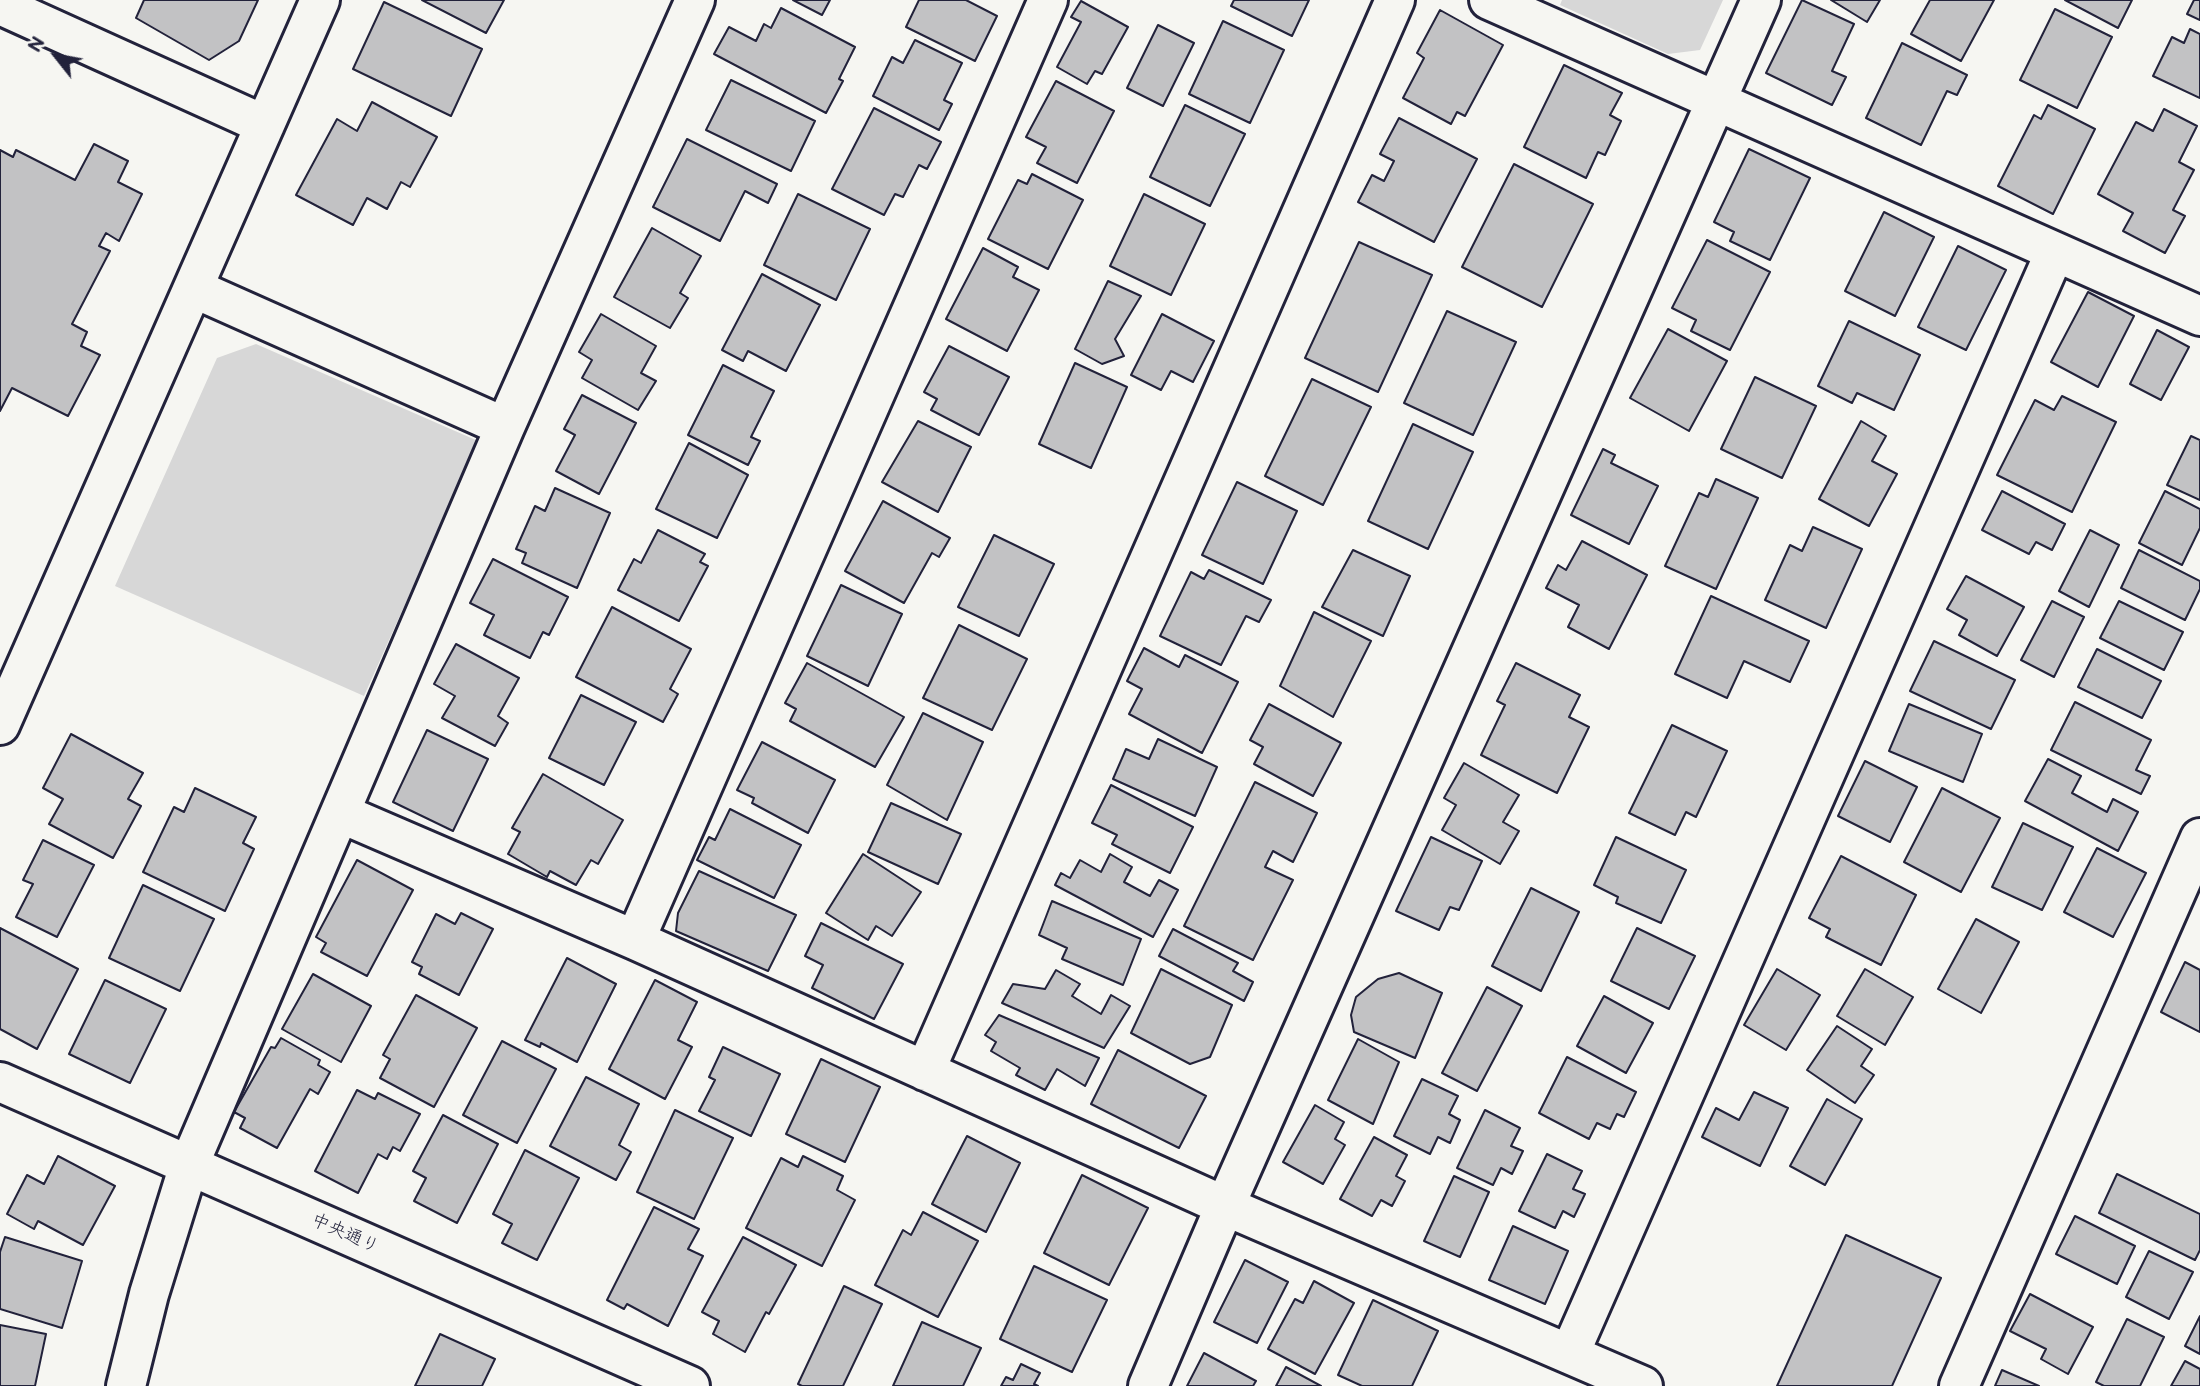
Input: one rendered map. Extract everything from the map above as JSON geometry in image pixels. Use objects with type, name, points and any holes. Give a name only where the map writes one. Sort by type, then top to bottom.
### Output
[{"type":"street","points":[[0,725],[320,0]]},
{"type":"street","points":[[126,1386],[149,1294],[189,1165],[505,427],[695,0]]},
{"type":"street","points":[[635,940],[1048,0]]},
{"type":"street","points":[[925,1071],[1395,0]]},
{"type":"street","points":[[1489,0],[2200,316]]},
{"type":"street","points":[[1148,1386],[1225,1206],[1761,0]]},
{"type":"street","points":[[0,5],[265,125]]},
{"type":"street","points":[[1570,1353],[2055,252]]},
{"type":"street","points":[[193,288],[505,427]]},
{"type":"street","points":[[340,813],[635,940],[1225,1206],[1643,1386]]},
{"type":"street","points":[[1959,1386],[2200,838]]},
{"type":"street","name":"中央通り","points":[[0,1082],[690,1386]]},
{"type":"shaded area","points":[[1562,0],[1723,0],[1700,50],[1668,54],[1560,5]]},
{"type":"shaded area","points":[[256,344],[478,441],[364,696],[115,586],[217,358]]},
{"type":"building","points":[[144,0],[258,0],[239,41],[209,60],[136,18]]},
{"type":"building","points":[[422,0],[504,0],[486,33]]},
{"type":"building","points":[[793,0],[830,0],[822,15]]},
{"type":"building","points":[[919,0],[966,0],[997,16],[975,61],[906,27]]},
{"type":"building","points":[[1234,0],[1309,0],[1292,36],[1231,6]]},
{"type":"building","points":[[1802,0],[1854,24],[1832,71],[1846,77],[1832,105],[1766,73]]},
{"type":"building","points":[[1831,0],[1880,0],[1867,22]]},
{"type":"building","points":[[1930,0],[1994,0],[1961,61],[1911,34]]},
{"type":"building","points":[[2065,0],[2132,0],[2118,28]]},
{"type":"building","points":[[2194,0],[2200,0],[2200,20],[2187,14]]},
{"type":"building","points":[[1081,1],[1128,27],[1102,74],[1095,71],[1087,84],[1057,67],[1081,22],[1071,17]]},
{"type":"building","points":[[384,2],[482,49],[451,116],[353,69]]},
{"type":"building","points":[[781,8],[855,47],[839,79],[843,81],[826,113],[714,54],[729,27],[756,41],[764,24],[771,28]]},
{"type":"building","points":[[2055,9],[2112,37],[2077,108],[2020,80]]},
{"type":"building","points":[[1440,10],[1503,45],[1465,116],[1457,112],[1451,124],[1403,98],[1424,58],[1417,53]]},
{"type":"building","points":[[1223,21],[1284,50],[1250,123],[1189,94]]},
{"type":"building","points":[[1158,25],[1194,43],[1163,106],[1127,88]]},
{"type":"building","points":[[2190,29],[2200,34],[2200,98],[2153,76],[2172,37],[2184,43]]},
{"type":"building","points":[[915,40],[962,63],[944,100],[952,104],[939,130],[873,96],[892,57],[903,63]]},
{"type":"building","points":[[1902,43],[1967,75],[1957,95],[1947,91],[1921,145],[1866,118]]},
{"type":"building","points":[[1564,65],[1622,93],[1610,115],[1621,121],[1605,155],[1598,152],[1586,178],[1524,147]]},
{"type":"building","points":[[731,80],[815,121],[791,171],[706,130]]},
{"type":"building","points":[[1056,81],[1114,111],[1077,183],[1037,163],[1046,147],[1026,137]]},
{"type":"building","points":[[372,102],[437,137],[410,187],[401,182],[387,209],[367,198],[353,225],[296,195],[337,119],[357,131]]},
{"type":"building","points":[[1185,105],[1245,134],[1210,206],[1150,177]]},
{"type":"building","points":[[2048,105],[2095,129],[2053,214],[1998,186],[2034,115],[2041,119]]},
{"type":"building","points":[[874,108],[941,142],[927,169],[919,165],[903,197],[895,194],[884,215],[832,189]]},
{"type":"building","points":[[2164,109],[2197,126],[2179,162],[2194,170],[2173,210],[2185,216],[2165,253],[2123,231],[2133,213],[2098,194],[2136,122],[2153,131]]},
{"type":"building","points":[[1399,118],[1477,159],[1434,242],[1358,202],[1372,175],[1384,181],[1394,161],[1380,154]]},
{"type":"building","points":[[687,139],[777,184],[768,203],[745,191],[720,241],[653,207]]},
{"type":"building","points":[[94,144],[128,161],[118,182],[142,194],[119,241],[106,233],[99,246],[110,251],[72,324],[87,332],[81,346],[100,355],[68,416],[12,388],[0,411],[0,150],[13,157],[16,150],[75,180]]},
{"type":"building","points":[[1749,149],[1810,178],[1770,260],[1730,241],[1734,232],[1714,222]]},
{"type":"building","points":[[1514,164],[1593,204],[1542,307],[1462,267]]},
{"type":"building","points":[[1032,174],[1083,200],[1048,269],[988,239],[1018,180],[1027,184]]},
{"type":"building","points":[[798,194],[870,229],[836,300],[764,265]]},
{"type":"building","points":[[1144,194],[1205,224],[1171,295],[1110,266]]},
{"type":"building","points":[[1884,212],[1934,237],[1895,316],[1845,291]]},
{"type":"building","points":[[652,228],[701,256],[680,293],[688,298],[670,328],[614,297]]},
{"type":"building","points":[[1707,240],[1770,272],[1730,350],[1691,331],[1696,320],[1672,308]]},
{"type":"building","points":[[1359,242],[1432,275],[1378,392],[1305,358]]},
{"type":"building","points":[[1958,246],[2006,270],[1966,350],[1918,327]]},
{"type":"building","points":[[983,248],[1018,267],[1013,277],[1039,290],[1007,351],[946,319]]},
{"type":"building","points":[[762,274],[820,305],[786,371],[748,351],[743,361],[722,350]]},
{"type":"building","points":[[1108,281],[1141,296],[1115,339],[1124,356],[1102,364],[1075,349]]},
{"type":"building","points":[[2088,292],[2134,316],[2098,387],[2051,362]]},
{"type":"building","points":[[1447,311],[1516,342],[1473,435],[1404,403]]},
{"type":"building","points":[[601,314],[656,346],[641,373],[656,381],[638,410],[582,378],[592,360],[579,352]]},
{"type":"building","points":[[1162,314],[1214,341],[1193,382],[1171,371],[1161,390],[1131,375]]},
{"type":"building","points":[[1849,321],[1920,355],[1894,410],[1857,393],[1852,403],[1818,386]]},
{"type":"building","points":[[1668,329],[1727,361],[1689,431],[1630,398]]},
{"type":"building","points":[[2157,330],[2189,347],[2161,400],[2130,384]]},
{"type":"building","points":[[949,346],[1009,377],[979,435],[931,410],[937,399],[924,392]]},
{"type":"building","points":[[1075,363],[1127,387],[1091,468],[1039,444]]},
{"type":"building","points":[[723,365],[774,391],[751,437],[760,441],[748,465],[688,435]]},
{"type":"building","points":[[1755,377],[1816,406],[1782,478],[1721,449]]},
{"type":"building","points":[[1312,379],[1371,407],[1323,505],[1265,476]]},
{"type":"building","points":[[582,395],[636,423],[599,494],[556,471],[575,435],[564,429]]},
{"type":"building","points":[[2062,396],[2116,422],[2072,512],[1997,475],[2035,400],[2054,410]]},
{"type":"building","points":[[918,421],[971,447],[938,512],[882,482]]},
{"type":"building","points":[[1861,421],[1886,436],[1872,461],[1897,474],[1869,526],[1819,499]]},
{"type":"building","points":[[1413,424],[1473,452],[1428,549],[1368,521]]},
{"type":"building","points":[[2191,436],[2200,440],[2200,500],[2167,485]]},
{"type":"building","points":[[689,443],[748,475],[717,538],[656,509]]},
{"type":"building","points":[[1603,449],[1615,455],[1611,463],[1658,486],[1629,544],[1571,515]]},
{"type":"building","points":[[1716,479],[1758,498],[1716,589],[1665,566],[1699,493],[1708,497]]},
{"type":"building","points":[[1237,482],[1297,511],[1263,584],[1202,555]]},
{"type":"building","points":[[555,488],[610,513],[577,588],[522,563],[526,553],[516,549],[535,506],[545,511]]},
{"type":"building","points":[[2002,491],[2065,524],[2052,550],[2036,542],[2029,554],[1982,530]]},
{"type":"building","points":[[2165,491],[2200,509],[2200,528],[2182,565],[2139,543]]},
{"type":"building","points":[[883,501],[950,538],[939,557],[932,553],[904,603],[845,571]]},
{"type":"building","points":[[1813,527],[1862,549],[1826,628],[1765,600],[1790,545],[1802,551]]},
{"type":"building","points":[[658,530],[705,554],[700,562],[708,566],[679,621],[618,590],[634,559],[641,563]]},
{"type":"building","points":[[2090,530],[2119,545],[2089,607],[2059,591]]},
{"type":"building","points":[[994,535],[1054,564],[1019,636],[958,607]]},
{"type":"building","points":[[1582,541],[1647,575],[1609,649],[1568,627],[1579,605],[1546,588],[1558,565],[1566,570]]},
{"type":"building","points":[[1353,550],[1410,576],[1383,636],[1322,607]]},
{"type":"building","points":[[2139,550],[2200,581],[2200,589],[2185,620],[2121,588]]},
{"type":"building","points":[[493,559],[568,597],[549,635],[543,632],[530,658],[484,635],[494,615],[470,603]]},
{"type":"building","points":[[1209,570],[1271,600],[1259,622],[1246,616],[1221,665],[1160,636],[1191,572],[1204,579]]},
{"type":"building","points":[[1966,576],[2024,607],[1997,656],[1959,635],[1967,620],[1947,609]]},
{"type":"building","points":[[841,585],[902,614],[868,686],[807,656]]},
{"type":"building","points":[[1711,596],[1809,641],[1790,682],[1744,661],[1727,698],[1675,674]]},
{"type":"building","points":[[2052,601],[2084,617],[2054,677],[2021,660]]},
{"type":"building","points":[[2119,601],[2183,632],[2164,670],[2100,638]]},
{"type":"building","points":[[612,607],[691,649],[670,689],[678,694],[663,722],[576,677]]},
{"type":"building","points":[[1314,612],[1371,641],[1333,717],[1280,686]]},
{"type":"building","points":[[959,625],[1027,659],[992,730],[923,698]]},
{"type":"building","points":[[1934,641],[2015,680],[1991,729],[1910,691]]},
{"type":"building","points":[[456,644],[519,678],[498,716],[508,723],[495,746],[442,718],[455,696],[434,684]]},
{"type":"building","points":[[1144,648],[1179,667],[1185,655],[1238,682],[1202,753],[1129,714],[1142,689],[1127,681]]},
{"type":"building","points":[[2097,649],[2161,681],[2142,718],[2078,687]]},
{"type":"building","points":[[807,663],[904,717],[875,767],[790,721],[796,709],[785,703]]},
{"type":"building","points":[[1516,663],[1580,695],[1569,717],[1589,727],[1557,793],[1481,755],[1505,705],[1497,701]]},
{"type":"building","points":[[581,695],[636,722],[604,785],[549,758]]},
{"type":"building","points":[[2075,702],[2151,740],[2136,770],[2150,776],[2141,794],[2051,750]]},
{"type":"building","points":[[1269,704],[1341,743],[1313,796],[1254,764],[1263,747],[1250,740]]},
{"type":"building","points":[[1909,704],[1982,734],[1963,782],[1889,751]]},
{"type":"building","points":[[923,713],[983,742],[947,820],[887,785]]},
{"type":"building","points":[[1672,725],[1727,751],[1696,817],[1686,812],[1675,835],[1629,813]]},
{"type":"building","points":[[427,730],[488,759],[453,831],[393,802]]},
{"type":"building","points":[[71,734],[143,773],[128,799],[141,806],[113,858],[49,824],[63,799],[43,788]]},
{"type":"building","points":[[1158,739],[1217,767],[1195,816],[1113,779],[1126,749],[1149,759]]},
{"type":"building","points":[[762,742],[835,780],[808,833],[752,803],[754,798],[737,790]]},
{"type":"building","points":[[2048,759],[2081,776],[2072,793],[2107,812],[2113,799],[2138,812],[2118,851],[2025,801]]},
{"type":"building","points":[[1865,761],[1917,787],[1890,842],[1838,816]]},
{"type":"building","points":[[1464,763],[1519,795],[1503,822],[1519,831],[1500,864],[1442,830],[1456,805],[1444,798]]},
{"type":"building","points":[[543,774],[623,820],[598,864],[591,860],[576,885],[550,871],[547,877],[508,854],[520,832],[512,828]]},
{"type":"building","points":[[1255,782],[1317,813],[1293,862],[1273,851],[1265,867],[1293,880],[1253,960],[1184,926]]},
{"type":"building","points":[[1111,785],[1193,827],[1170,873],[1112,844],[1117,835],[1092,823]]},
{"type":"building","points":[[195,788],[256,817],[243,843],[254,849],[225,911],[143,872],[174,807],[184,812]]},
{"type":"building","points":[[1942,788],[2000,818],[1961,892],[1904,862]]},
{"type":"building","points":[[891,803],[961,834],[938,884],[868,852]]},
{"type":"building","points":[[730,809],[801,845],[774,898],[697,860],[709,837],[715,840]]},
{"type":"building","points":[[2023,823],[2073,847],[2042,910],[1992,887]]},
{"type":"building","points":[[1431,837],[1482,861],[1459,910],[1450,907],[1439,930],[1396,911]]},
{"type":"building","points":[[1616,837],[1686,870],[1661,923],[1616,903],[1618,897],[1594,885]]},
{"type":"building","points":[[43,840],[94,865],[57,937],[16,917],[33,884],[23,880]]},
{"type":"building","points":[[2097,848],[2146,873],[2113,937],[2064,912]]},
{"type":"building","points":[[863,854],[921,892],[892,936],[876,926],[868,940],[826,913]]},
{"type":"building","points":[[1110,854],[1132,867],[1124,882],[1150,896],[1159,880],[1178,890],[1153,937],[1055,885],[1061,873],[1070,878],[1080,860],[1101,872]]},
{"type":"building","points":[[1841,856],[1916,895],[1881,965],[1826,937],[1830,929],[1809,918]]},
{"type":"building","points":[[357,860],[413,890],[367,976],[321,952],[326,943],[316,937]]},
{"type":"building","points":[[699,871],[796,915],[768,971],[676,931],[678,913]]},
{"type":"building","points":[[143,885],[214,919],[180,991],[109,958]]},
{"type":"building","points":[[1531,888],[1579,912],[1541,991],[1492,966]]},
{"type":"building","points":[[1052,901],[1141,939],[1123,985],[1062,959],[1067,948],[1039,935]]},
{"type":"building","points":[[461,913],[493,929],[459,995],[419,974],[422,967],[412,962],[436,914],[455,924]]},
{"type":"building","points":[[1976,919],[2019,942],[1981,1013],[1938,989]]},
{"type":"building","points":[[821,923],[903,964],[874,1019],[812,988],[823,965],[805,956]]},
{"type":"building","points":[[0,928],[78,969],[37,1049],[0,1029]]},
{"type":"building","points":[[1637,928],[1695,956],[1669,1009],[1611,981]]},
{"type":"building","points":[[1173,929],[1238,963],[1233,971],[1253,982],[1244,1001],[1159,956]]},
{"type":"building","points":[[567,958],[616,984],[577,1062],[541,1043],[540,1047],[525,1040]]},
{"type":"building","points":[[2185,962],[2200,970],[2200,1032],[2161,1012]]},
{"type":"building","points":[[1161,969],[1232,1005],[1210,1057],[1190,1064],[1131,1033]]},
{"type":"building","points":[[1777,969],[1820,995],[1786,1050],[1744,1025]]},
{"type":"building","points":[[1865,969],[1913,997],[1885,1045],[1837,1016]]},
{"type":"building","points":[[1056,970],[1080,984],[1072,996],[1101,1014],[1111,995],[1130,1006],[1104,1048],[1002,1003],[1013,984],[1045,989]]},
{"type":"building","points":[[1399,973],[1442,993],[1415,1058],[1354,1032],[1351,1015],[1356,997],[1378,979]]},
{"type":"building","points":[[313,974],[371,1006],[341,1062],[282,1029]]},
{"type":"building","points":[[105,980],[166,1009],[130,1083],[69,1054]]},
{"type":"building","points":[[655,980],[697,1002],[678,1040],[692,1047],[665,1099],[609,1069]]},
{"type":"building","points":[[1487,987],[1522,1006],[1477,1091],[1442,1073]]},
{"type":"building","points":[[416,995],[477,1028],[434,1107],[380,1078],[390,1059],[383,1055]]},
{"type":"building","points":[[1604,996],[1653,1023],[1626,1073],[1577,1046]]},
{"type":"building","points":[[999,1015],[1099,1058],[1085,1086],[1057,1069],[1045,1090],[1016,1075],[1020,1068],[991,1051],[996,1042],[985,1035]]},
{"type":"building","points":[[1837,1026],[1872,1049],[1861,1066],[1874,1075],[1855,1103],[1807,1070]]},
{"type":"building","points":[[281,1038],[320,1060],[318,1065],[330,1072],[318,1094],[310,1089],[277,1148],[240,1128],[245,1118],[234,1112],[271,1047],[275,1048]]},
{"type":"building","points":[[1358,1039],[1399,1062],[1373,1124],[1328,1100]]},
{"type":"building","points":[[502,1041],[556,1069],[517,1143],[463,1115]]},
{"type":"building","points":[[723,1047],[780,1074],[751,1136],[699,1111],[715,1080],[709,1077]]},
{"type":"building","points":[[1118,1050],[1206,1096],[1179,1148],[1091,1104]]},
{"type":"building","points":[[1567,1057],[1636,1092],[1624,1117],[1617,1114],[1610,1129],[1597,1123],[1589,1139],[1539,1113]]},
{"type":"building","points":[[821,1059],[880,1087],[845,1162],[786,1134]]},
{"type":"building","points":[[586,1077],[639,1104],[619,1145],[631,1152],[616,1180],[550,1146]]},
{"type":"building","points":[[1422,1079],[1458,1096],[1449,1114],[1460,1120],[1450,1143],[1438,1137],[1430,1154],[1394,1136]]},
{"type":"building","points":[[357,1090],[375,1099],[378,1093],[420,1114],[400,1151],[393,1147],[387,1159],[378,1154],[358,1193],[315,1171]]},
{"type":"building","points":[[1754,1092],[1788,1108],[1760,1166],[1702,1137],[1716,1108],[1739,1120]]},
{"type":"building","points":[[1827,1099],[1862,1119],[1825,1185],[1790,1166]]},
{"type":"building","points":[[1315,1105],[1344,1122],[1335,1139],[1345,1145],[1323,1184],[1283,1162]]},
{"type":"building","points":[[675,1110],[733,1138],[694,1219],[637,1192]]},
{"type":"building","points":[[1485,1110],[1520,1128],[1511,1146],[1523,1151],[1512,1174],[1501,1168],[1493,1185],[1457,1168]]},
{"type":"building","points":[[443,1115],[498,1144],[457,1223],[414,1201],[426,1178],[413,1171]]},
{"type":"building","points":[[967,1136],[1020,1163],[986,1232],[932,1204]]},
{"type":"building","points":[[1374,1137],[1407,1155],[1396,1176],[1405,1181],[1392,1206],[1381,1200],[1372,1216],[1340,1199]]},
{"type":"building","points":[[525,1150],[579,1178],[537,1260],[502,1243],[512,1224],[493,1214]]},
{"type":"building","points":[[1547,1154],[1582,1171],[1573,1189],[1585,1194],[1574,1217],[1563,1211],[1555,1228],[1519,1211]]},
{"type":"building","points":[[58,1156],[115,1186],[83,1245],[38,1221],[34,1229],[7,1214],[27,1175],[44,1184]]},
{"type":"building","points":[[803,1156],[843,1176],[837,1190],[855,1200],[822,1266],[746,1228],[781,1158],[798,1167]]},
{"type":"building","points":[[2117,1174],[2200,1214],[2200,1250],[2195,1260],[2099,1213]]},
{"type":"building","points":[[1082,1175],[1148,1208],[1109,1285],[1044,1253]]},
{"type":"building","points":[[1454,1176],[1489,1192],[1460,1257],[1424,1241]]},
{"type":"building","points":[[654,1207],[699,1229],[688,1249],[703,1256],[668,1326],[627,1304],[624,1309],[607,1300]]},
{"type":"building","points":[[923,1212],[978,1241],[938,1317],[875,1285],[903,1230],[911,1235]]},
{"type":"building","points":[[2075,1216],[2135,1246],[2117,1284],[2056,1254]]},
{"type":"building","points":[[1513,1226],[1568,1251],[1545,1304],[1489,1280]]},
{"type":"building","points":[[1846,1235],[1941,1278],[1892,1386],[1777,1386]]},
{"type":"building","points":[[5,1237],[82,1261],[62,1328],[0,1309],[0,1252]]},
{"type":"building","points":[[743,1237],[796,1265],[769,1314],[766,1312],[745,1352],[713,1334],[719,1321],[702,1312]]},
{"type":"building","points":[[2149,1251],[2193,1272],[2169,1319],[2126,1297]]},
{"type":"building","points":[[1245,1260],[1288,1282],[1257,1343],[1214,1322]]},
{"type":"building","points":[[1034,1266],[1107,1300],[1072,1372],[1000,1339]]},
{"type":"building","points":[[1314,1281],[1354,1303],[1315,1374],[1268,1349],[1295,1299],[1303,1303]]},
{"type":"building","points":[[844,1286],[882,1304],[843,1386],[802,1386],[798,1384]]},
{"type":"building","points":[[2030,1294],[2093,1327],[2068,1374],[2041,1359],[2046,1349],[2010,1331]]},
{"type":"building","points":[[1373,1300],[1438,1331],[1412,1386],[1362,1386],[1338,1375]]},
{"type":"building","points":[[2200,1316],[2200,1354],[2185,1346]]},
{"type":"building","points":[[2127,1319],[2164,1337],[2140,1386],[2104,1386],[2096,1382]]},
{"type":"building","points":[[922,1322],[981,1348],[963,1386],[893,1386]]},
{"type":"building","points":[[0,1325],[46,1334],[35,1386],[0,1386]]},
{"type":"building","points":[[440,1334],[495,1359],[482,1386],[415,1386]]},
{"type":"building","points":[[1204,1353],[1256,1381],[1253,1386],[1187,1386]]},
{"type":"building","points":[[2185,1361],[2200,1369],[2200,1386],[2171,1386]]},
{"type":"building","points":[[1021,1364],[1040,1373],[1034,1384],[1038,1386],[1001,1386],[1006,1377],[1013,1380]]},
{"type":"building","points":[[1286,1367],[1321,1386],[1276,1386]]},
{"type":"building","points":[[2002,1370],[2039,1386],[1995,1386]]}]
